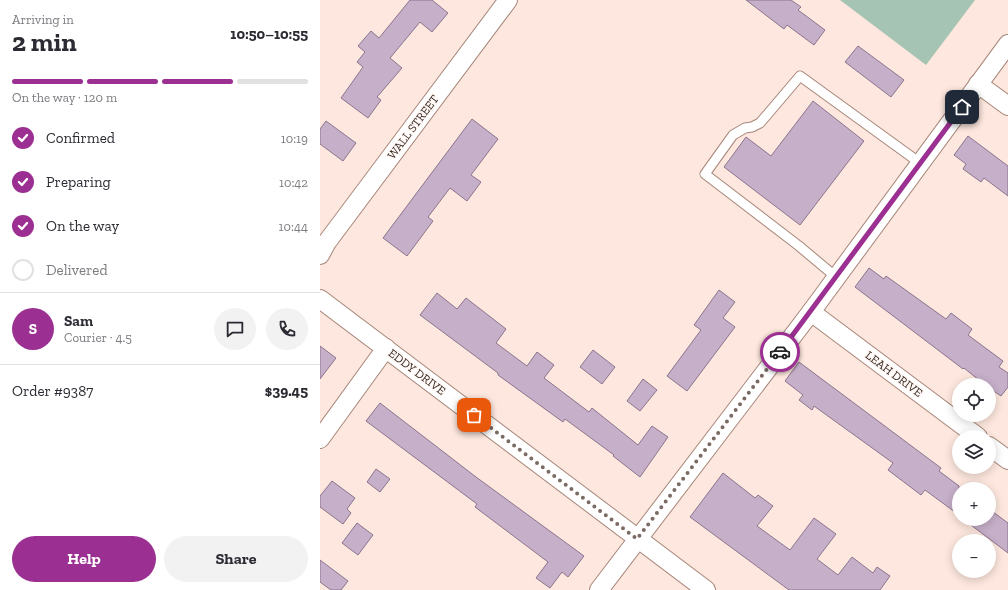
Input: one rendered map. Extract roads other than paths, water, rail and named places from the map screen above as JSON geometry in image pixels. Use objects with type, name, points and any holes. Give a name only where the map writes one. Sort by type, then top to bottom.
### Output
[{"type":"street","name":"WALL STREET","points":[[320,255],[327,242],[508,0]]},
{"type":"street","points":[[599,590],[811,312],[1008,44]]},
{"type":"street","points":[[978,84],[1008,106]]},
{"type":"street","name":"EDDY DRIVE","points":[[320,299],[706,590]]},
{"type":"street","name":"LEAH DRIVE","points":[[811,312],[969,430]]},
{"type":"street","points":[[320,439],[386,348]]},
{"type":"street","points":[[996,451],[1008,460]]},
{"type":"lane","points":[[836,277],[799,246],[705,174],[729,141],[738,131],[760,123],[800,76],[920,163]]}]
